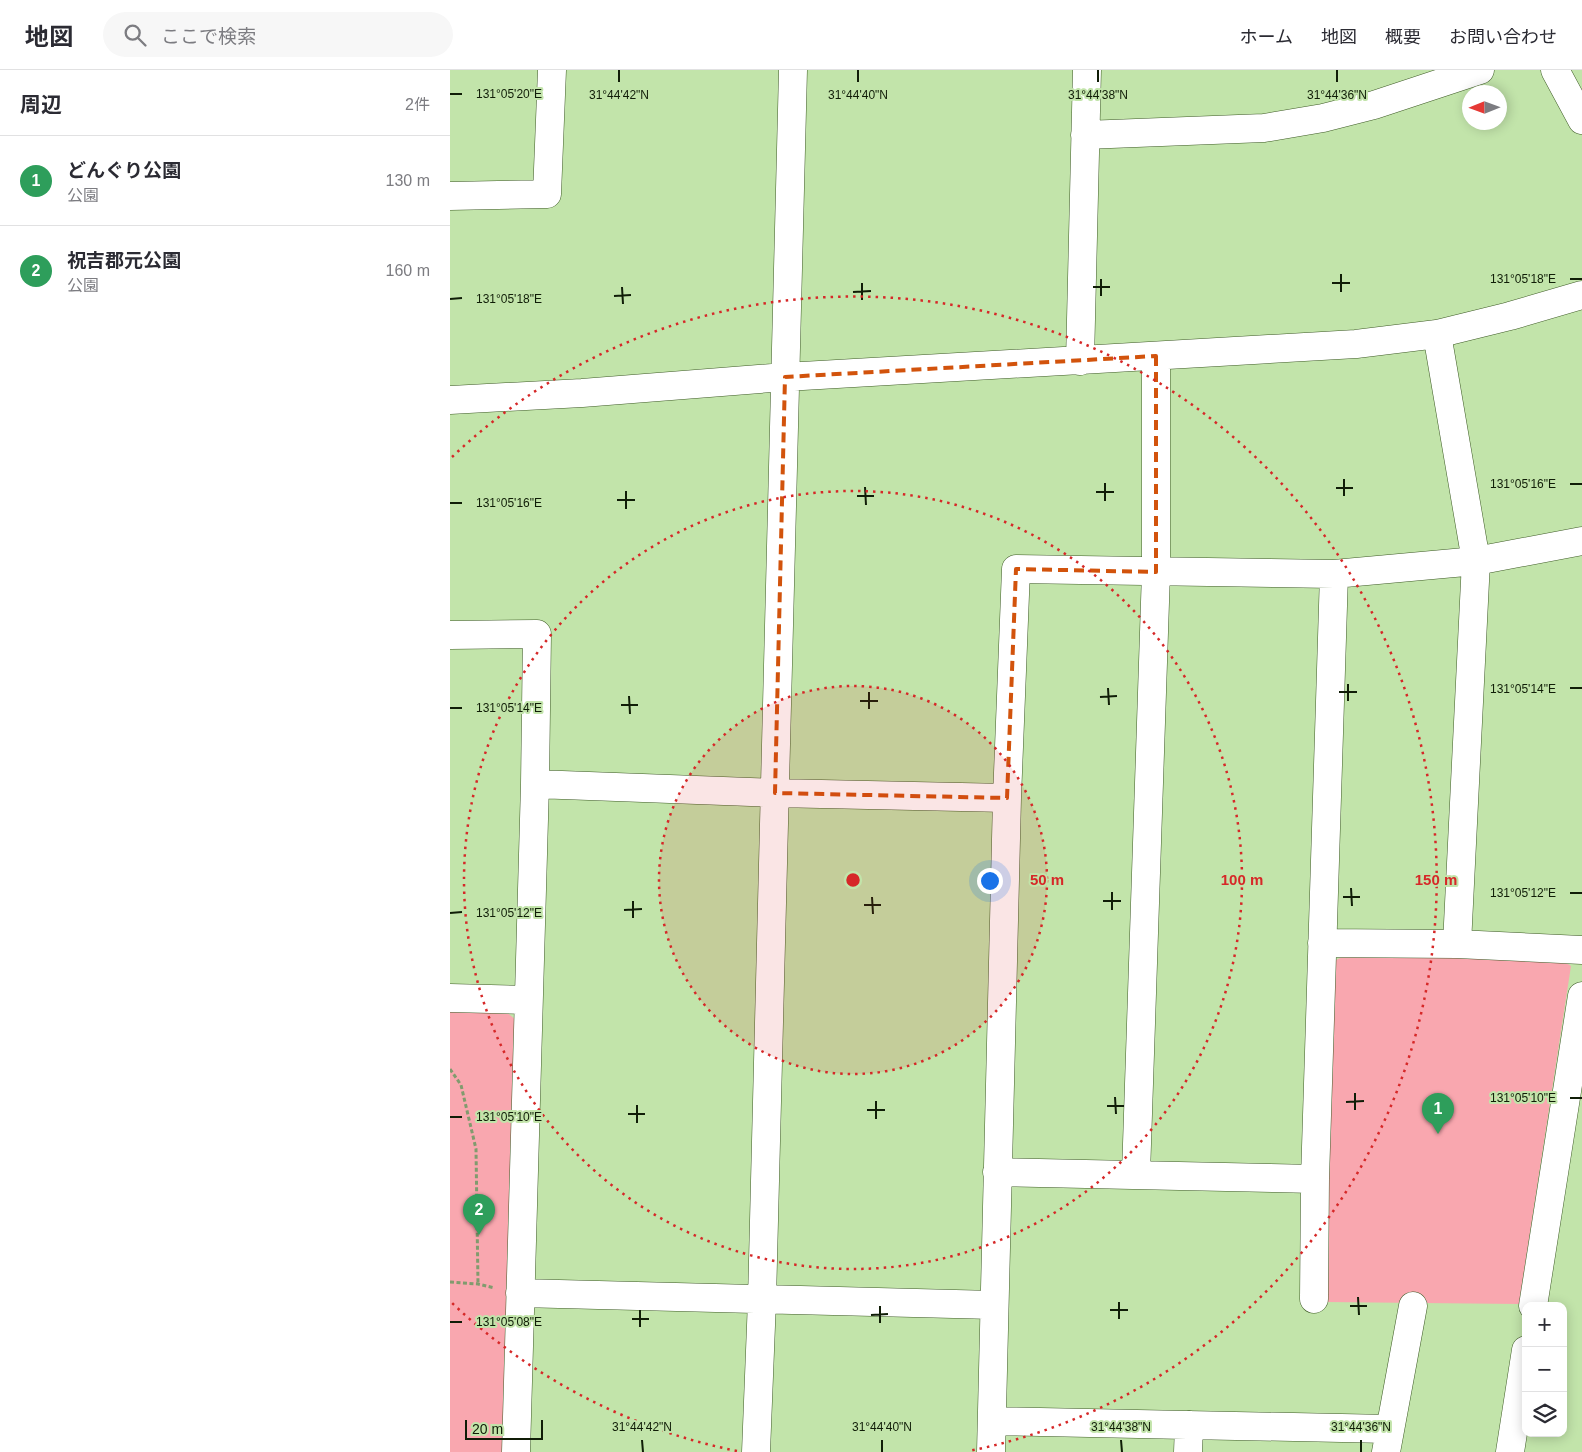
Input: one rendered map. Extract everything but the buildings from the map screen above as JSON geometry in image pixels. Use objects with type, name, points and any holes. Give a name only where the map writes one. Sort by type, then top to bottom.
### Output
[{"type":"street","points":[[450,196],[547,194],[552,70]]},
{"type":"street","points":[[756,1452],[762,1300],[792,70]]},
{"type":"street","points":[[1080,361],[1087,70]]},
{"type":"street","points":[[1085,135],[1264,128],[1348,112],[1480,70]]},
{"type":"street","points":[[1554,70],[1582,120]]},
{"type":"street","points":[[450,400],[582,393],[785,377],[1356,344],[1437,334],[1510,316],[1582,295]]},
{"type":"street","points":[[1437,334],[1476,561],[1457,944]]},
{"type":"street","points":[[1136,1174],[1156,572],[1156,356]]},
{"type":"street","points":[[991,1452],[1007,798],[1016,569],[1334,574],[1476,561],[1582,541]]},
{"type":"street","points":[[1314,1299],[1315,1178],[1334,574]]},
{"type":"street","points":[[450,635],[537,634],[535,784],[516,1452]]},
{"type":"street","points":[[535,784],[775,793],[1007,798]]},
{"type":"street","points":[[1322,943],[1457,944],[1582,950]]},
{"type":"street","points":[[1534,1302],[1582,996]]},
{"type":"street","points":[[450,998],[528,1000]]},
{"type":"street","points":[[997,1172],[1315,1178]]},
{"type":"street","points":[[520,1293],[994,1305]]},
{"type":"street","points":[[992,1421],[1189,1425],[1388,1441],[1413,1306]]},
{"type":"street","points":[[1510,1452],[1522,1376]]},
{"type":"street","points":[[1188,1452],[1189,1425]]},
{"type":"path","points":[[450,1069],[461,1085],[476,1149],[478,1284]]},
{"type":"path","points":[[450,1282],[478,1284],[520,1293]]},
{"type":"highlighted area","points":[[1156,356],[1156,572],[1016,569],[1007,798],[775,793],[785,377]]},
{"type":"shaded area","points":[[1346,955],[1557,957],[1571,966],[1519,1304],[1326,1302],[1334,961]]},
{"type":"shaded area","points":[[450,1011],[506,1012],[515,1019],[502,1452],[450,1452]]},
{"type":"place","name":"どんぐり公園","points":[[1438,1134]]},
{"type":"place","name":"祝吉郡元公園","points":[[479,1235]]}]
